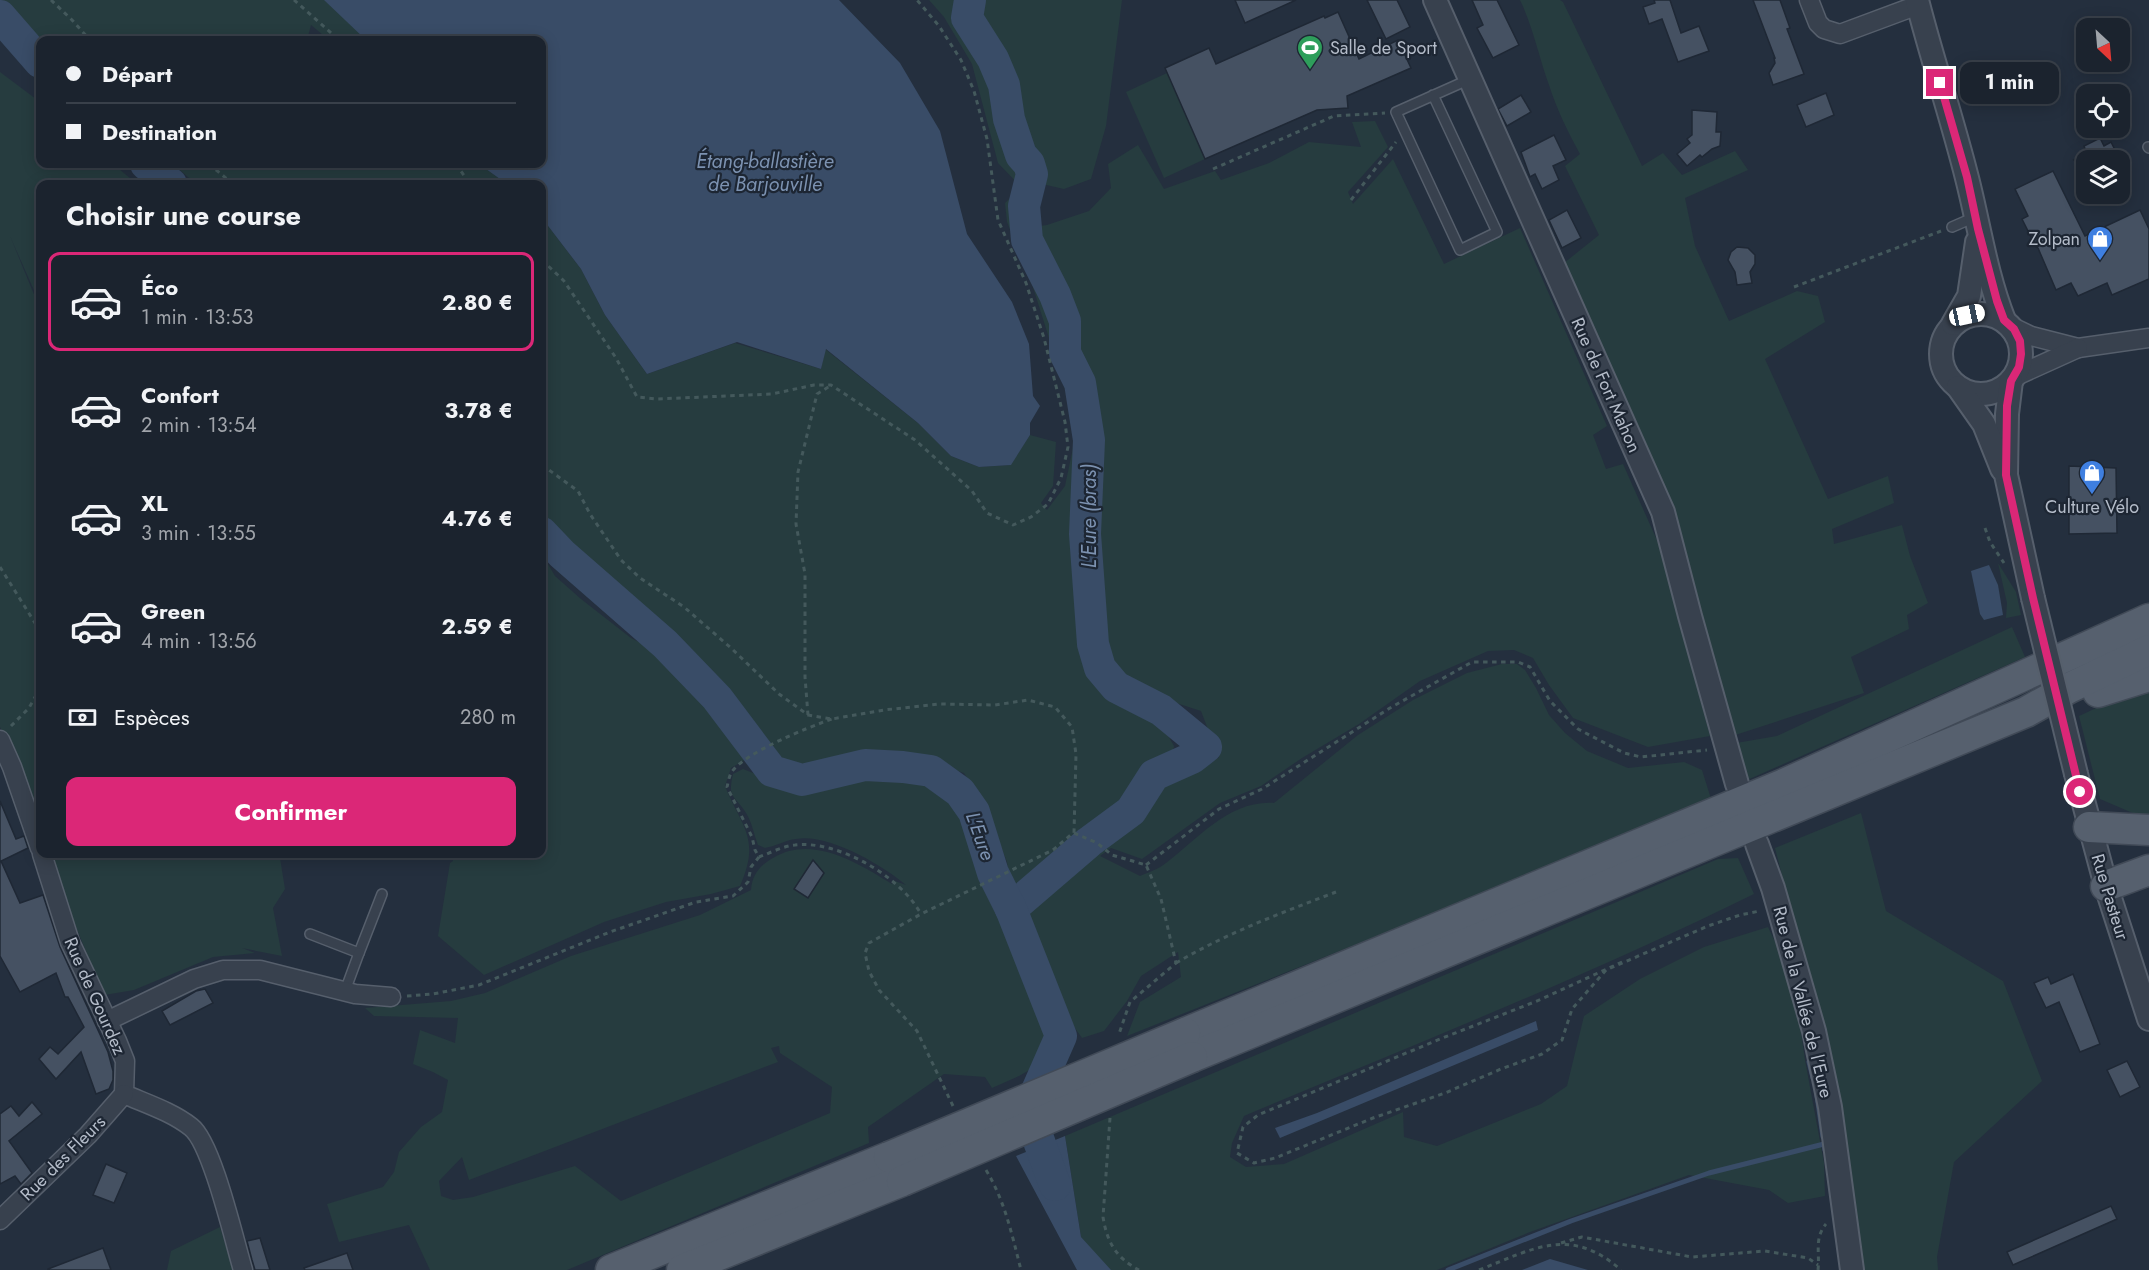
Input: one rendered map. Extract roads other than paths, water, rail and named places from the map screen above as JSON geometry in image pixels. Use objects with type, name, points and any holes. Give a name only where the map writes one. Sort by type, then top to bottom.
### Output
[{"type":"main road","points":[[682,1270],[896,1169],[1188,1045],[1784,784],[2149,619]]},
{"type":"main road","points":[[1188,1045],[2026,711],[2149,650]]},
{"type":"main road","points":[[2026,711],[2072,705],[2097,693],[2149,676]]},
{"type":"main road","points":[[2089,827],[2149,830]]},
{"type":"main road","points":[[2106,886],[2149,870]]},
{"type":"main road","points":[[611,1270],[896,1169]]},
{"type":"street","name":"Rue de Fort Mahon","points":[[1435,0],[1663,512],[1737,784]]},
{"type":"street","points":[[1809,0],[1818,23],[1824,29],[1840,34],[1917,2],[1960,151],[1997,301],[2007,323],[2020,341],[2019,367],[2012,379],[2007,414],[2006,475]]},
{"type":"street","points":[[1977,223],[1969,296],[1946,333],[1941,345],[1940,359],[1944,372],[1958,387],[1984,424],[1997,459],[2006,475]]},
{"type":"street","points":[[1953,324],[1967,315],[1979,313],[1992,315],[2031,336],[2078,348]]},
{"type":"street","points":[[1958,387],[1977,394],[1991,393],[2012,379],[2078,348],[2149,338]]},
{"type":"street","name":"Rue Pasteur","points":[[2006,475],[2033,598],[2089,827],[2148,1014]]},
{"type":"street","points":[[4,734],[36,836]]},
{"type":"street","name":"Rue de la Vallée de l'Eure","points":[[1757,843],[1780,911],[1814,1031],[1830,1107],[1852,1270]]},
{"type":"street","name":"Rue de Gourdez","points":[[43,858],[70,942],[125,1062],[124,1094]]},
{"type":"street","points":[[107,1021],[194,980],[223,970],[260,970],[345,991],[391,997]]},
{"type":"street","points":[[124,1094],[173,1115],[194,1128],[212,1162],[243,1270]]},
{"type":"street","name":"Rue des Fleurs","points":[[0,1220],[88,1135],[124,1094]]},
{"type":"lane","points":[[1433,95],[1497,232],[1460,250],[1396,112],[1433,95],[1470,79]]},
{"type":"lane","points":[[1952,227],[1977,223]]},
{"type":"lane","points":[[345,991],[382,894]]},
{"type":"lane","points":[[310,934],[359,953]]},
{"type":"water","name":"Étang-ballastière de Barjouville","points":[[324,0],[839,0],[900,63],[940,131],[967,234],[1012,302],[1029,344],[1033,396],[1040,406],[1030,423],[1030,435],[1011,465],[979,467],[951,456],[918,423],[826,349],[821,369],[737,342],[647,374],[605,315],[581,269],[546,223],[546,180],[501,180],[485,168],[546,168],[546,36],[362,36]]},
{"type":"water","points":[[1989,565],[1998,585],[2003,615],[1984,620],[1980,614],[1971,571]]},
{"type":"water","points":[[1536,1021],[1538,1030],[1280,1138],[1275,1128],[1317,1113]]},
{"type":"water","points":[[1065,1136],[1081,1237],[1111,1270],[1077,1270],[1016,1156]]},
{"type":"water","points":[[1550,1259],[1588,1270],[1522,1270]]},
{"type":"waterway","name":"L'Eure (bras)","points":[[970,0],[967,18],[993,59],[1004,85],[1009,119],[1021,155],[1029,164],[1032,174],[1024,206],[1027,240],[1055,295],[1065,321],[1065,353],[1080,383],[1089,440],[1085,534],[1093,644],[1100,668],[1116,687],[1161,710],[1206,747],[1192,758],[1154,775],[1131,811],[1089,842],[1011,909]]},
{"type":"waterway","name":"L'Eure","points":[[0,16],[36,57]]},
{"type":"waterway","name":"L'Eure","points":[[151,168],[166,180]]},
{"type":"waterway","name":"L'Eure","points":[[546,537],[562,554],[665,644],[717,698],[772,771],[802,780],[865,765],[903,767],[931,771],[960,792],[974,812],[993,873],[1011,909],[1061,1036],[1028,1111],[1055,1185]]},
{"type":"waterway","points":[[1809,1062],[1813,1078]]},
{"type":"waterway","points":[[1817,1096],[1823,1137]]},
{"type":"waterway","points":[[1448,1270],[1571,1221],[1709,1173],[1824,1144],[1825,1150]]},
{"type":"place","name":"Salle de Sport","points":[[1310,71]]},
{"type":"place","name":"Zolpan","points":[[2100,262]]},
{"type":"place","name":"Culture Vélo","points":[[2092,496]]}]
